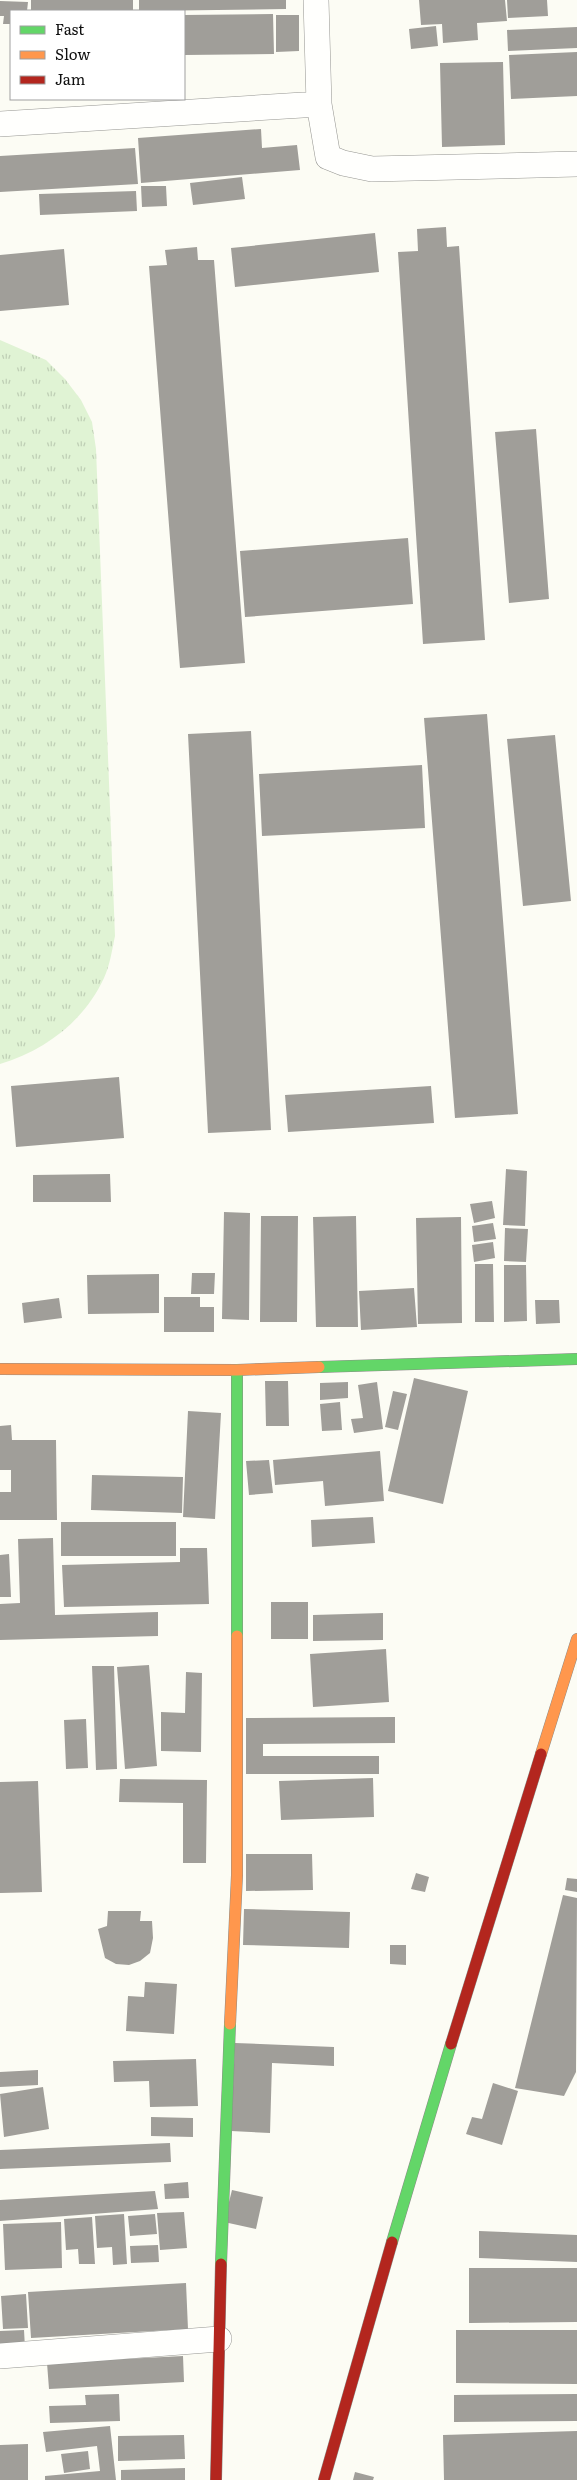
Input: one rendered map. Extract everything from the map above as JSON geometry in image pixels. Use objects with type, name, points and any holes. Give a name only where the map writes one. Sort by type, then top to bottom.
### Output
[{"type":"street","points":[[316,0],[318,104],[328,157],[343,163],[372,169],[577,164]]},
{"type":"street","points":[[0,124],[318,104]]},
{"type":"street","points":[[0,1368],[237,1370],[577,1359]]},
{"type":"street","points":[[216,2480],[222,2194],[236,1876],[237,1370]]},
{"type":"street","points":[[324,2480],[432,2107],[577,1639]]},
{"type":"street","points":[[0,2356],[219,2339]]},
{"type":"green space","points":[[0,340],[46,360],[65,379],[81,400],[92,422],[96,449],[115,936],[104,978],[86,1008],[62,1032],[48,1042],[33,1051],[0,1064]]},
{"type":"building","points":[[31,0],[133,0],[133,10],[31,10]]},
{"type":"building","points":[[139,0],[286,0],[286,9],[139,10]]},
{"type":"building","points":[[419,0],[505,0],[507,21],[477,23],[478,40],[443,43],[442,24],[421,25]]},
{"type":"building","points":[[507,0],[547,0],[548,16],[508,18]]},
{"type":"building","points":[[0,1],[28,2],[27,10],[10,10],[10,24],[3,24],[4,16],[0,16]]},
{"type":"building","points":[[273,14],[274,54],[185,55],[185,15]]},
{"type":"building","points":[[276,15],[299,15],[299,51],[276,52]]},
{"type":"building","points":[[436,26],[438,46],[411,49],[409,29]]},
{"type":"building","points":[[577,27],[577,48],[508,51],[507,30]]},
{"type":"building","points":[[577,52],[577,96],[511,99],[509,55]]},
{"type":"building","points":[[503,62],[505,145],[442,147],[440,63]]},
{"type":"building","points":[[261,129],[262,148],[297,145],[300,170],[141,183],[138,138]]},
{"type":"building","points":[[135,148],[138,184],[0,192],[0,156]]},
{"type":"building","points":[[242,177],[245,199],[193,205],[190,183]]},
{"type":"building","points":[[141,186],[166,186],[167,206],[142,207]]},
{"type":"building","points":[[136,191],[137,211],[40,215],[39,194]]},
{"type":"building","points":[[446,227],[447,247],[459,246],[485,640],[423,644],[398,252],[418,251],[417,229]]},
{"type":"building","points":[[375,233],[379,272],[235,287],[231,248]]},
{"type":"building","points":[[197,247],[198,260],[214,260],[245,663],[180,668],[149,266],[167,265],[165,250]]},
{"type":"building","points":[[64,249],[69,305],[0,311],[0,255]]},
{"type":"building","points":[[536,429],[549,599],[509,603],[495,432]]},
{"type":"building","points":[[408,538],[413,604],[245,617],[240,551]]},
{"type":"building","points":[[487,714],[518,1114],[455,1118],[424,718]]},
{"type":"building","points":[[251,731],[271,1130],[208,1133],[188,734]]},
{"type":"building","points":[[555,735],[571,901],[523,906],[507,739]]},
{"type":"building","points":[[422,765],[425,828],[262,836],[259,774]]},
{"type":"building","points":[[119,1077],[124,1138],[16,1147],[11,1086]]},
{"type":"building","points":[[431,1086],[434,1123],[288,1132],[285,1095]]},
{"type":"building","points":[[506,1169],[527,1171],[525,1226],[503,1225]]},
{"type":"building","points":[[110,1174],[111,1202],[33,1202],[33,1175]]},
{"type":"building","points":[[492,1201],[495,1218],[474,1223],[470,1204]]},
{"type":"building","points":[[224,1212],[250,1213],[249,1320],[222,1319]]},
{"type":"building","points":[[261,1216],[298,1216],[297,1322],[260,1322]]},
{"type":"building","points":[[356,1216],[358,1327],[316,1327],[313,1217]]},
{"type":"building","points":[[461,1217],[462,1323],[418,1324],[416,1218]]},
{"type":"building","points":[[493,1223],[496,1239],[474,1242],[472,1226]]},
{"type":"building","points":[[505,1228],[528,1229],[526,1262],[504,1261]]},
{"type":"building","points":[[493,1242],[495,1258],[474,1262],[472,1245]]},
{"type":"building","points":[[475,1264],[493,1264],[494,1322],[475,1322]]},
{"type":"building","points":[[504,1265],[526,1265],[527,1321],[504,1322]]},
{"type":"building","points":[[192,1273],[215,1273],[214,1294],[191,1294]]},
{"type":"building","points":[[159,1274],[159,1313],[88,1314],[87,1275]]},
{"type":"building","points":[[414,1288],[417,1327],[361,1330],[359,1291]]},
{"type":"building","points":[[164,1297],[200,1297],[200,1307],[214,1307],[214,1332],[164,1332]]},
{"type":"building","points":[[59,1298],[62,1318],[24,1323],[22,1303]]},
{"type":"building","points":[[535,1300],[559,1300],[560,1323],[536,1324]]},
{"type":"building","points":[[414,1378],[468,1391],[443,1504],[388,1491]]},
{"type":"building","points":[[265,1381],[288,1381],[289,1426],[266,1426]]},
{"type":"building","points":[[348,1382],[348,1398],[320,1400],[320,1383]]},
{"type":"building","points":[[377,1382],[383,1429],[354,1433],[351,1419],[363,1418],[358,1385]]},
{"type":"building","points":[[393,1391],[407,1394],[398,1430],[385,1427]]},
{"type":"building","points":[[340,1402],[342,1430],[322,1431],[320,1404]]},
{"type":"building","points":[[188,1411],[221,1413],[215,1519],[183,1517]]},
{"type":"building","points":[[11,1425],[12,1440],[56,1440],[57,1520],[0,1520],[0,1492],[11,1492],[11,1470],[0,1470],[0,1426]]},
{"type":"building","points":[[380,1451],[384,1501],[325,1506],[323,1481],[275,1485],[273,1460]]},
{"type":"building","points":[[269,1460],[273,1493],[249,1495],[246,1461]]},
{"type":"building","points":[[92,1475],[183,1477],[182,1513],[91,1510]]},
{"type":"building","points":[[373,1517],[375,1543],[312,1547],[311,1520]]},
{"type":"building","points":[[61,1522],[176,1522],[176,1556],[61,1556]]},
{"type":"building","points":[[53,1538],[55,1615],[158,1612],[158,1636],[0,1640],[0,1604],[20,1603],[18,1539]]},
{"type":"building","points":[[180,1548],[207,1548],[209,1604],[64,1607],[62,1565],[180,1562]]},
{"type":"building","points":[[9,1554],[11,1597],[0,1597],[0,1555]]},
{"type":"building","points":[[271,1602],[308,1602],[308,1639],[271,1639]]},
{"type":"building","points":[[383,1613],[383,1640],[313,1641],[313,1615]]},
{"type":"building","points":[[386,1649],[389,1702],[313,1707],[310,1654]]},
{"type":"building","points":[[149,1665],[157,1766],[125,1769],[117,1667]]},
{"type":"building","points":[[92,1666],[114,1666],[117,1769],[96,1770]]},
{"type":"building","points":[[186,1672],[202,1673],[201,1752],[161,1751],[161,1712],[185,1713]]},
{"type":"building","points":[[395,1717],[395,1743],[263,1744],[263,1756],[379,1756],[379,1774],[246,1774],[246,1718]]},
{"type":"building","points":[[86,1719],[88,1768],[66,1769],[64,1720]]},
{"type":"building","points":[[373,1778],[374,1817],[281,1820],[279,1781]]},
{"type":"building","points":[[120,1779],[207,1780],[206,1863],[183,1863],[183,1803],[119,1802]]},
{"type":"building","points":[[38,1781],[42,1892],[0,1893],[0,1782]]},
{"type":"building","points":[[246,1854],[312,1854],[313,1890],[246,1891]]},
{"type":"building","points":[[416,1873],[429,1877],[425,1892],[411,1889]]},
{"type":"building","points":[[567,1878],[577,1879],[577,1892],[565,1890]]},
{"type":"building","points":[[563,1895],[577,1898],[576,2072],[564,2096],[515,2088]]},
{"type":"building","points":[[244,1909],[350,1912],[349,1948],[243,1945]]},
{"type":"building","points":[[108,1911],[141,1911],[140,1921],[152,1921],[153,1938],[150,1953],[140,1961],[129,1965],[116,1964],[105,1958],[98,1929],[107,1926]]},
{"type":"building","points":[[390,1945],[406,1945],[406,1965],[390,1964]]},
{"type":"building","points":[[145,1982],[177,1984],[174,2034],[126,2031],[128,1996],[144,1997]]},
{"type":"building","points":[[235,2043],[334,2047],[334,2066],[272,2063],[270,2133],[231,2131]]},
{"type":"building","points":[[196,2059],[198,2106],[150,2107],[149,2081],[114,2082],[113,2061]]},
{"type":"building","points":[[38,2070],[38,2085],[0,2087],[0,2072]]},
{"type":"building","points":[[493,2083],[518,2091],[502,2145],[466,2134],[472,2117],[482,2119]]},
{"type":"building","points":[[43,2087],[49,2129],[4,2137],[0,2094]]},
{"type":"building","points":[[151,2117],[193,2118],[193,2137],[151,2136]]},
{"type":"building","points":[[170,2143],[171,2162],[0,2169],[0,2150]]},
{"type":"building","points":[[188,2182],[189,2198],[165,2199],[164,2184]]},
{"type":"building","points":[[232,2190],[263,2197],[256,2229],[224,2222]]},
{"type":"building","points":[[155,2191],[158,2209],[0,2221],[0,2200]]},
{"type":"building","points":[[184,2212],[187,2248],[160,2250],[157,2213]]},
{"type":"building","points":[[124,2214],[127,2264],[113,2265],[112,2247],[97,2248],[95,2216]]},
{"type":"building","points":[[155,2214],[157,2234],[130,2236],[128,2216]]},
{"type":"building","points":[[92,2217],[95,2264],[79,2264],[78,2249],[66,2250],[64,2219]]},
{"type":"building","points":[[61,2222],[62,2268],[5,2270],[3,2224]]},
{"type":"building","points":[[479,2231],[577,2235],[577,2262],[479,2258]]},
{"type":"building","points":[[158,2245],[159,2262],[131,2263],[130,2246]]},
{"type":"building","points":[[469,2268],[577,2268],[577,2322],[469,2323]]},
{"type":"building","points":[[186,2283],[188,2329],[31,2338],[28,2292]]},
{"type":"building","points":[[26,2294],[28,2328],[3,2329],[1,2296]]},
{"type":"building","points":[[24,2330],[25,2348],[0,2349],[0,2331]]},
{"type":"building","points":[[456,2330],[577,2330],[577,2384],[456,2383]]},
{"type":"building","points":[[183,2356],[184,2382],[49,2389],[47,2363]]},
{"type":"building","points":[[119,2394],[120,2421],[50,2423],[49,2406],[86,2405],[85,2395]]},
{"type":"building","points":[[577,2394],[577,2421],[454,2422],[454,2395]]},
{"type":"building","points":[[110,2426],[116,2480],[45,2480],[45,2476],[100,2471],[97,2446],[46,2452],[43,2432]]},
{"type":"building","points":[[577,2431],[577,2480],[444,2480],[443,2435]]},
{"type":"building","points":[[184,2435],[185,2459],[118,2461],[118,2436]]},
{"type":"building","points":[[28,2444],[28,2480],[0,2480],[0,2445]]},
{"type":"building","points":[[88,2451],[90,2469],[64,2473],[61,2454]]},
{"type":"building","points":[[185,2468],[185,2480],[121,2480],[121,2470]]},
{"type":"building","points":[[355,2472],[374,2477],[373,2480],[353,2480]]},
{"type":"traffic: fast","points":[[319,1367],[577,1359]]},
{"type":"traffic: fast","points":[[237,1370],[237,1636]]},
{"type":"traffic: fast","points":[[221,2264],[230,2024]]},
{"type":"traffic: fast","points":[[392,2242],[451,2044]]},
{"type":"traffic: slow","points":[[0,1369],[237,1370],[319,1367]]},
{"type":"traffic: slow","points":[[230,2024],[237,1875],[237,1636]]},
{"type":"traffic: slow","points":[[541,1754],[577,1639]]},
{"type":"traffic: jam","points":[[451,2044],[541,1754]]},
{"type":"traffic: jam","points":[[324,2480],[392,2242]]},
{"type":"traffic: jam","points":[[216,2480],[221,2264]]}]
